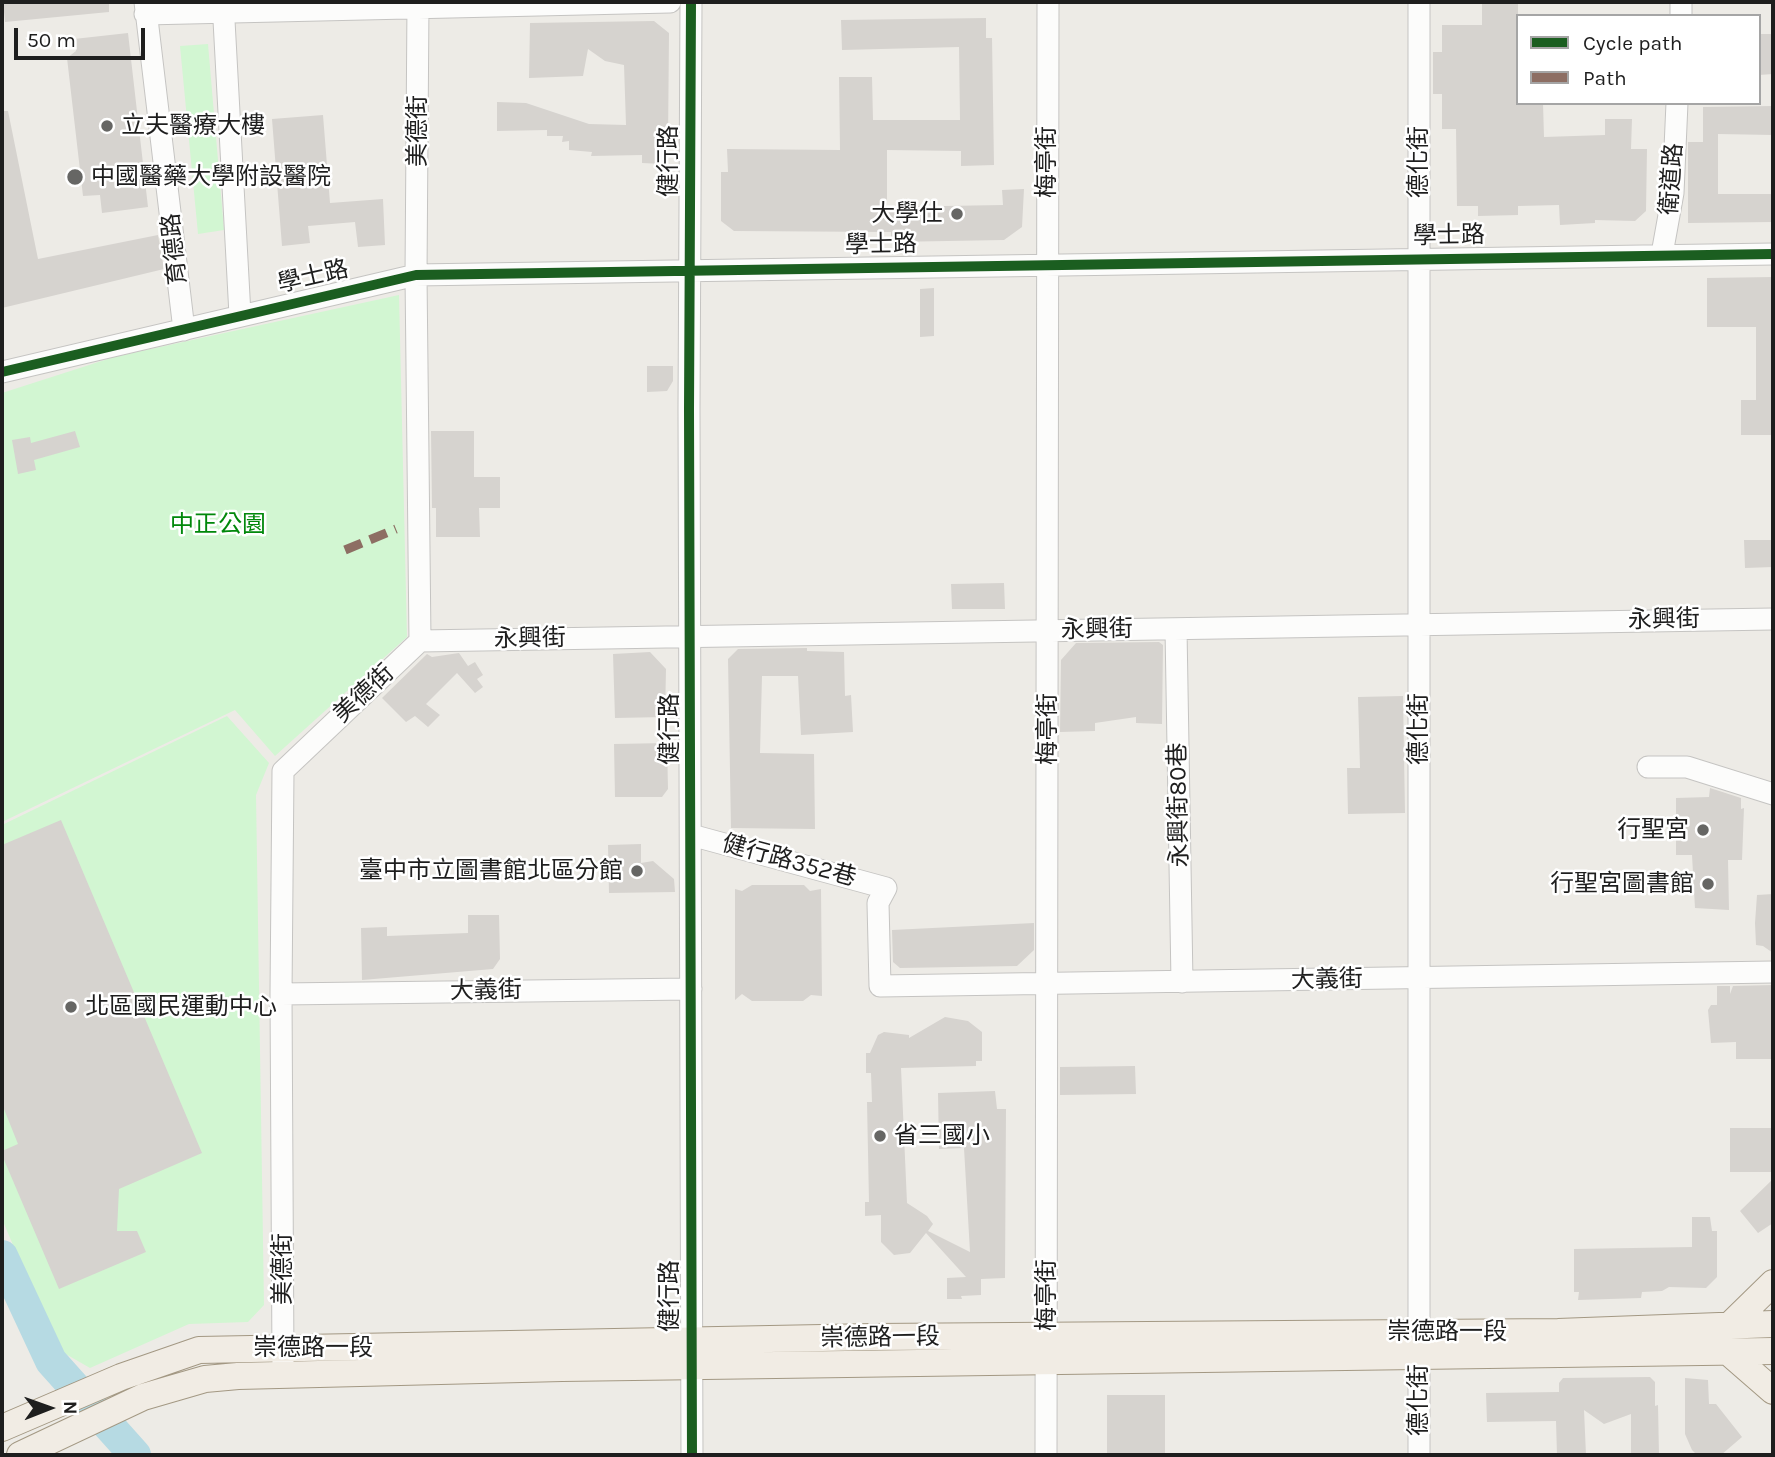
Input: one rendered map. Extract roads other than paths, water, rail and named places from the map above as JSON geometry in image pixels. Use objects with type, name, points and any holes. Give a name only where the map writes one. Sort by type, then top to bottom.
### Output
[{"type":"main road","points":[[1773,1283],[1728,1338],[1773,1391]]},
{"type":"main road","name":"崇德路一段","points":[[1728,1338],[1773,1324]]},
{"type":"main road","name":"崇德路一段","points":[[2,1428],[121,1377],[198,1350],[692,1354],[1046,1350],[1419,1344],[1558,1332],[1728,1338],[1773,1351]]},
{"type":"main road","name":"崇德路一段","points":[[20,1455],[143,1397],[205,1379],[692,1354]]},
{"type":"street","points":[[145,8],[670,2]]},
{"type":"street","name":"健行路","points":[[691,2],[689,270],[692,1455]]},
{"type":"street","name":"梅亭街","points":[[1046,1455],[1048,2]]},
{"type":"street","name":"德化街","points":[[1419,2],[1419,1455]]},
{"type":"street","name":"美德街","points":[[283,1377],[281,994],[284,771],[420,641],[416,275],[418,4]]},
{"type":"street","points":[[223,6],[240,315]]},
{"type":"street","name":"育德路","points":[[145,8],[163,139],[184,330]]},
{"type":"street","name":"衛道路","points":[[1662,254],[1674,192],[1677,105]]},
{"type":"street","name":"學士路","points":[[2,372],[416,275],[1773,254]]},
{"type":"street","name":"永興街","points":[[420,641],[1773,619]]},
{"type":"street","name":"永興街80巷","points":[[1175,629],[1182,982]]},
{"type":"street","points":[[1648,767],[1687,767],[1773,794]]},
{"type":"street","name":"健行路352巷","points":[[691,835],[886,888],[878,903],[880,986]]},
{"type":"street","name":"大義街","points":[[880,986],[1773,972]]},
{"type":"street","name":"大義街","points":[[281,994],[691,989]]},
{"type":"waterway","points":[[2,1256],[51,1361],[135,1455]]},
{"type":"place","name":"立夫醫療大樓","points":[[107,126]]},
{"type":"place","name":"中國醫藥大學附設醫院","points":[[75,177]]},
{"type":"place","name":"大學仕","points":[[957,214]]},
{"type":"place","name":"行聖宮","points":[[1703,830]]},
{"type":"place","name":"臺中市立圖書館北區分館","points":[[637,871]]},
{"type":"place","name":"行聖宮圖書館","points":[[1708,884]]},
{"type":"place","name":"北區國民運動中心","points":[[71,1007]]},
{"type":"place","name":"省三國小","points":[[880,1136]]},
{"type":"park label","name":"中正公園","points":[[218,525]]}]
